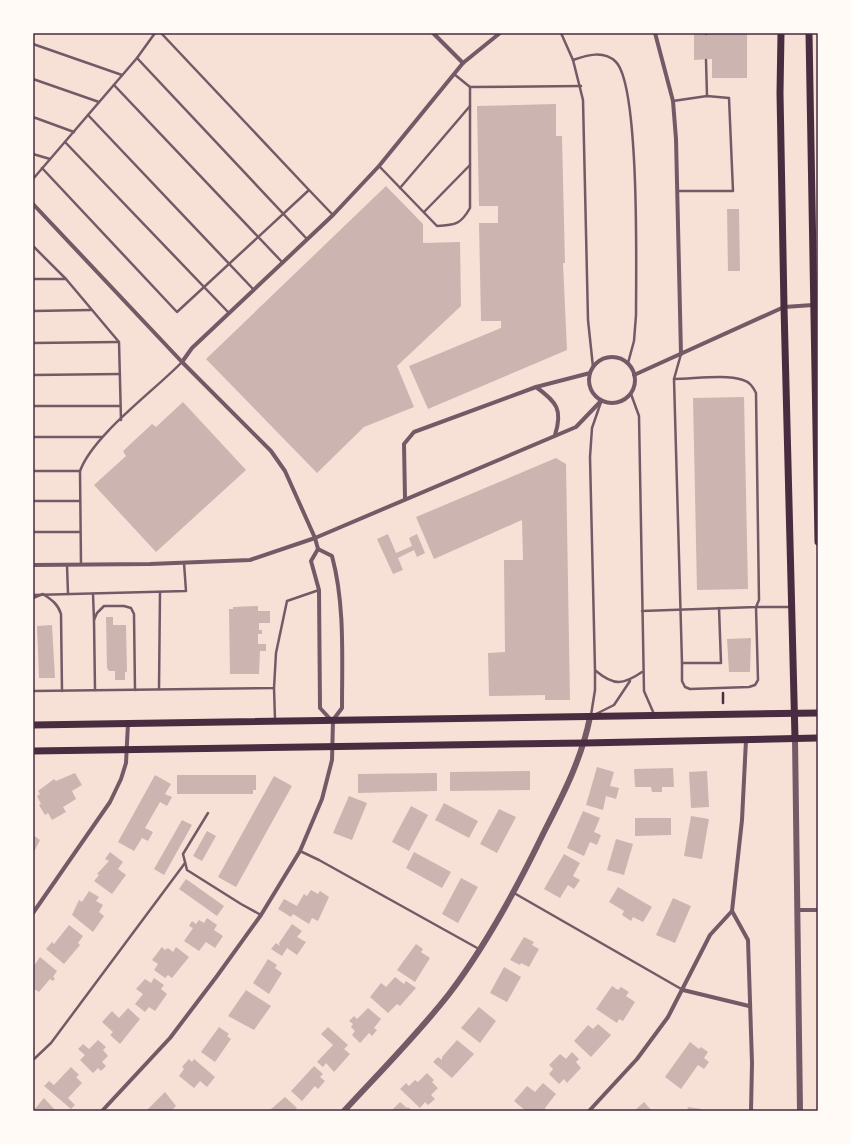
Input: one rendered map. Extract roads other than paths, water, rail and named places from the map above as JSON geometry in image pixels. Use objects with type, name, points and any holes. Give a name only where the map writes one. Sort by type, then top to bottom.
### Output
[{"type":"main road","points":[[781,33],[780,93],[784,307],[795,738]]},
{"type":"main road","points":[[809,33],[818,542]]},
{"type":"main road","points":[[33,725],[818,713]]},
{"type":"main road","points":[[33,751],[818,738]]},
{"type":"street","points":[[433,33],[463,63]]},
{"type":"street","points":[[182,362],[192,348],[333,215],[379,166],[463,63],[500,33]]},
{"type":"street","points":[[655,33],[673,101],[678,191],[681,354]]},
{"type":"street","points":[[33,204],[182,362],[271,451],[286,471],[315,538],[318,549],[311,561],[319,590],[320,708],[333,721]]},
{"type":"street","points":[[634,375],[784,307],[813,305]]},
{"type":"street","points":[[610,357],[622,360],[628,364],[634,375],[634,388],[631,394],[614,403],[601,401],[592,392],[589,386],[590,373],[593,367],[603,359],[610,357]]},
{"type":"street","points":[[405,499],[404,444],[414,432],[536,387],[590,373]]},
{"type":"street","points":[[536,387],[552,399],[557,406],[559,421],[555,435]]},
{"type":"street","points":[[33,565],[250,560],[315,538],[576,427],[601,401]]},
{"type":"street","points":[[102,1111],[170,1038],[261,915],[300,851],[322,799],[332,760],[333,721],[342,708],[340,608],[337,573],[332,556],[318,549]]},
{"type":"street","points":[[344,1111],[422,1027],[450,993],[514,893],[557,806],[585,743],[590,717]]},
{"type":"street","points":[[33,913],[110,802],[121,779],[128,749],[128,723]]},
{"type":"street","points":[[795,738],[800,1111]]},
{"type":"street","points":[[746,740],[742,820],[732,911],[748,940],[752,1063],[751,1111]]},
{"type":"street","points":[[797,910],[818,910]]},
{"type":"street","points":[[589,1111],[637,1059],[668,1017],[710,935],[732,911]]},
{"type":"street","points":[[683,990],[749,1006]]},
{"type":"lane","points":[[33,179],[137,58],[155,33]]},
{"type":"lane","points":[[161,33],[333,215]]},
{"type":"lane","points":[[561,33],[573,60],[583,100],[588,320],[593,367]]},
{"type":"lane","points":[[33,44],[122,75]]},
{"type":"lane","points":[[573,60],[585,56],[606,55],[616,63],[621,70],[631,112],[634,143],[636,315],[634,341],[628,364]]},
{"type":"lane","points":[[137,58],[308,240]]},
{"type":"lane","points":[[706,60],[707,96]]},
{"type":"lane","points":[[453,74],[470,87],[580,86]]},
{"type":"lane","points":[[33,79],[99,102]]},
{"type":"lane","points":[[114,85],[283,263]]},
{"type":"lane","points":[[379,166],[438,226],[450,226],[464,220],[470,208],[470,87]]},
{"type":"lane","points":[[673,101],[707,96],[729,98],[733,191],[678,191]]},
{"type":"lane","points":[[400,188],[470,106]]},
{"type":"lane","points":[[88,115],[254,290]]},
{"type":"lane","points":[[33,117],[74,132]]},
{"type":"lane","points":[[65,142],[229,314]]},
{"type":"lane","points":[[33,154],[50,159]]},
{"type":"lane","points":[[424,212],[470,165]]},
{"type":"lane","points":[[42,168],[177,312],[309,190]]},
{"type":"lane","points":[[33,246],[66,279],[119,342],[121,420]]},
{"type":"lane","points":[[33,279],[66,279]]},
{"type":"lane","points":[[33,311],[92,310]]},
{"type":"lane","points":[[33,343],[119,342]]},
{"type":"lane","points":[[674,379],[730,378],[744,380],[752,386],[756,393],[758,600],[756,607],[758,680],[755,685],[749,687],[690,689],[685,686],[682,681],[674,379],[681,354]]},
{"type":"lane","points":[[81,565],[80,471],[84,459],[102,437],[182,362]]},
{"type":"lane","points":[[33,374],[120,374]]},
{"type":"lane","points":[[631,394],[639,416],[644,692],[654,715]]},
{"type":"lane","points":[[590,717],[595,690],[595,670],[590,457],[592,428],[601,401]]},
{"type":"lane","points":[[33,406],[121,406]]},
{"type":"lane","points":[[33,437],[102,437]]},
{"type":"lane","points":[[33,471],[80,471]]},
{"type":"lane","points":[[33,501],[80,500]]},
{"type":"lane","points":[[33,532],[80,532]]},
{"type":"lane","points":[[33,594],[186,591],[184,562]]},
{"type":"lane","points":[[67,565],[68,594]]},
{"type":"lane","points":[[275,721],[274,688],[276,653],[287,601],[319,590]]},
{"type":"lane","points":[[159,689],[160,592]]},
{"type":"lane","points":[[33,598],[43,594]]},
{"type":"lane","points":[[43,594],[53,600],[58,606],[61,614],[62,691]]},
{"type":"lane","points":[[93,594],[95,690]]},
{"type":"lane","points":[[94,620],[97,613],[104,606],[124,606],[131,608],[134,614],[135,690]]},
{"type":"lane","points":[[642,611],[792,607]]},
{"type":"lane","points":[[682,663],[721,663],[719,608]]},
{"type":"lane","points":[[595,670],[606,680],[617,682],[630,681]]},
{"type":"lane","points":[[590,717],[614,705],[630,681],[643,672]]},
{"type":"lane","points":[[33,691],[274,688]]},
{"type":"lane","points":[[208,813],[184,854],[187,870],[261,915]]},
{"type":"lane","points":[[300,851],[319,860],[479,949]]},
{"type":"lane","points":[[33,1060],[51,1043],[185,863]]},
{"type":"lane","points":[[514,893],[683,990]]}]
